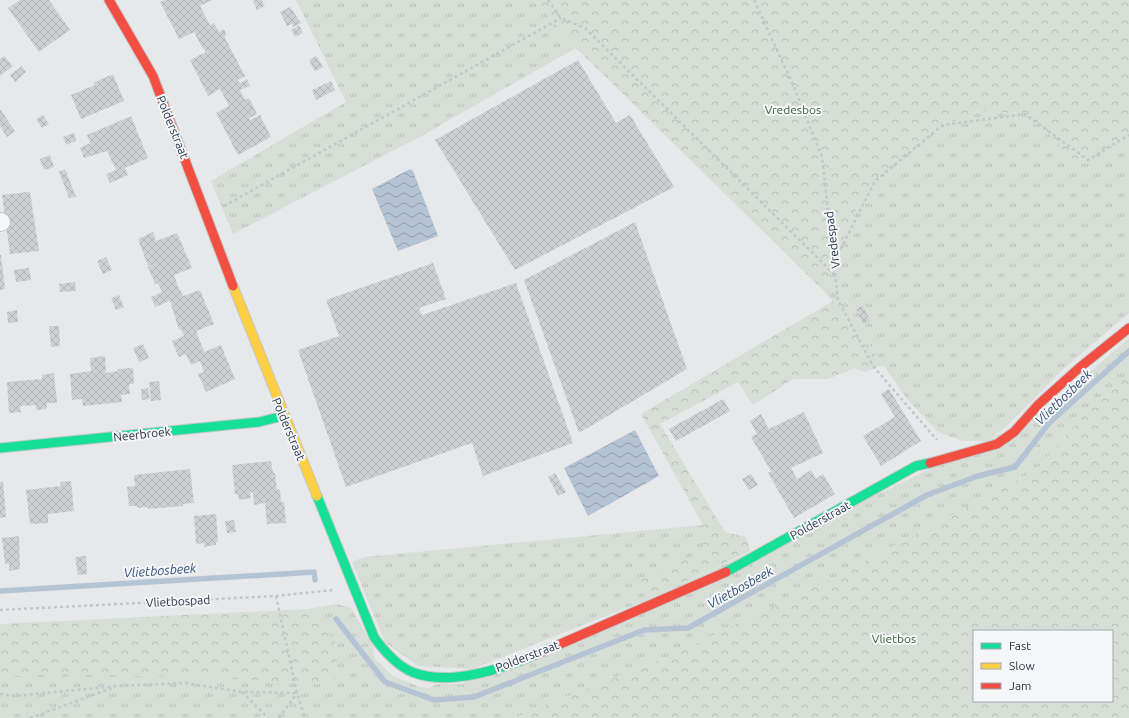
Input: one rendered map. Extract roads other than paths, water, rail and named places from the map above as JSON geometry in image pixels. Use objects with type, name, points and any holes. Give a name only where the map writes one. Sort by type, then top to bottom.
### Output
[{"type":"street","name":"Polderstraat","points":[[109,0],[153,76],[283,416],[355,587],[374,637],[385,652],[397,663],[412,672],[428,676],[450,677],[472,675],[511,665],[725,573],[916,466],[997,444],[1014,432],[1039,404],[1079,368],[1129,328]]},
{"type":"street","name":"Neerbroek","points":[[0,448],[259,422],[283,416]]},
{"type":"water","points":[[410,169],[413,171],[438,236],[398,251],[372,189]]},
{"type":"water","points":[[635,430],[659,476],[588,516],[564,468]]},
{"type":"waterway","name":"Vlietbosbeek","points":[[336,619],[385,682],[434,700],[474,697],[644,630],[688,628],[927,495],[978,476],[1015,467],[1049,423],[1129,351]]},
{"type":"waterway","name":"Vlietbosbeek","points":[[0,591],[314,572],[315,580]]},
{"type":"park label","name":"Vredesbos","points":[[793,109]]},
{"type":"park label","name":"Vlietbos","points":[[894,638]]}]
